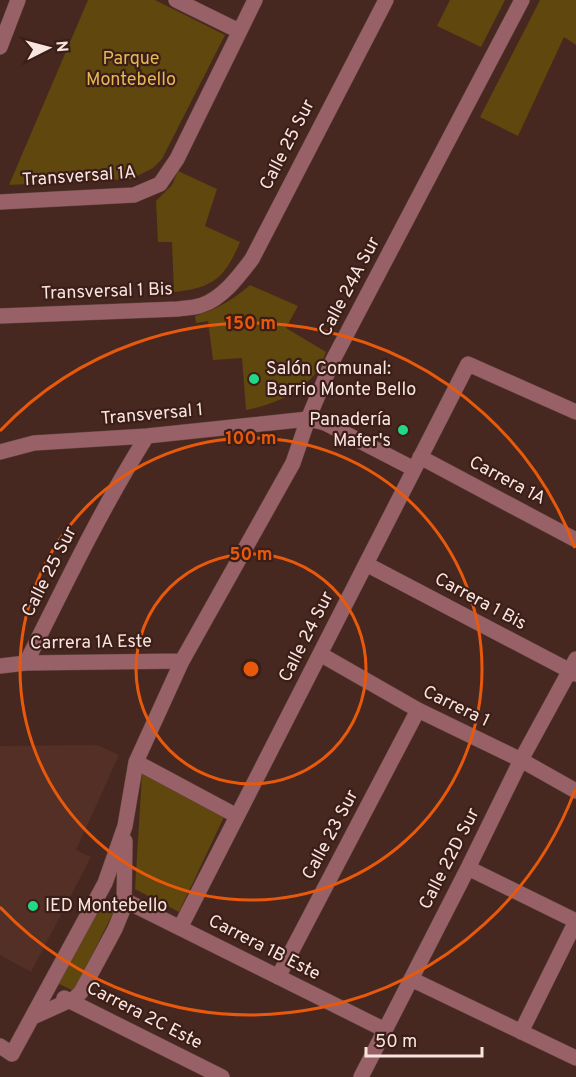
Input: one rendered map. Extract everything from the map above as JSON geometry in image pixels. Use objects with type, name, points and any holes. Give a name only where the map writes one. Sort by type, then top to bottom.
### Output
[{"type":"street","points":[[0,47],[4,29],[18,0]]},
{"type":"street","points":[[176,0],[239,31],[255,0]]},
{"type":"street","name":"Calle 25 Sur","points":[[213,300],[236,279],[252,259],[386,0]]},
{"type":"street","name":"Calle 24A Sur","points":[[6,1050],[33,1017],[105,883],[125,826],[136,762],[182,661],[293,463],[308,419],[333,360],[522,0]]},
{"type":"street","name":"Transversal 1A","points":[[0,202],[135,195],[160,184],[177,159],[239,31]]},
{"type":"street","name":"Transversal 1 Bis","points":[[0,316],[177,309],[201,305],[213,300]]},
{"type":"street","name":"Calle 24 Sur","points":[[180,928],[468,364],[576,412]]},
{"type":"street","name":"Transversal 1","points":[[0,452],[34,443],[147,436],[308,419]]},
{"type":"street","name":"Carrera 1A","points":[[308,419],[325,423],[417,463],[576,540]]},
{"type":"street","name":"Calle 25 Sur","points":[[26,663],[119,481],[147,436]]},
{"type":"street","name":"Carrera 1 Bis","points":[[366,564],[574,668]]},
{"type":"street","name":"Carrera 1","points":[[320,654],[418,711],[521,760],[576,791]]},
{"type":"street","name":"Carrera 1A Este","points":[[0,666],[26,663],[182,661]]},
{"type":"street","name":"Calle 22D Sur","points":[[361,1077],[521,760],[574,668]]},
{"type":"street","name":"Calle 23 Sur","points":[[278,977],[418,711]]},
{"type":"street","points":[[136,762],[237,816]]},
{"type":"street","name":"Calle 24A Sur","points":[[33,1017],[81,992],[115,929],[126,901],[125,826]]},
{"type":"street","points":[[468,868],[576,921],[521,1032]]},
{"type":"street","name":"Carrera 1B Este","points":[[126,901],[385,1030]]},
{"type":"street","points":[[411,979],[576,1058]]},
{"type":"street","name":"Carrera 2C Este","points":[[48,990],[222,1077]]},
{"type":"shaded area","name":"IED Montebello","points":[[98,745],[119,755],[76,850],[91,857],[31,972],[0,955],[0,746]]},
{"type":"green space","name":"Parque Montebello","points":[[88,0],[155,0],[225,35],[162,159],[153,168],[131,179],[9,185]]},
{"type":"green space","points":[[450,0],[505,0],[481,47],[437,26]]},
{"type":"green space","points":[[540,0],[576,0],[576,45],[564,37],[518,136],[480,117]]},
{"type":"green space","points":[[178,171],[217,189],[205,226],[240,242],[229,264],[216,279],[199,288],[174,292],[172,242],[158,242],[156,201],[172,185]]},
{"type":"green space","points":[[250,285],[298,306],[286,328],[326,352],[318,371],[293,393],[275,402],[246,410],[242,358],[213,360],[208,321],[196,323],[195,316],[224,304]]},
{"type":"green space","points":[[142,774],[224,817],[179,912],[135,889]]},
{"type":"green space","points":[[101,900],[116,907],[74,991],[59,984]]},
{"type":"place","name":"Salón Comunal: Barrio Monte Bello","points":[[254,379]]},
{"type":"place","name":"Panadería Mafer's","points":[[403,430]]},
{"type":"place","name":"IED Montebello","points":[[33,906]]}]
